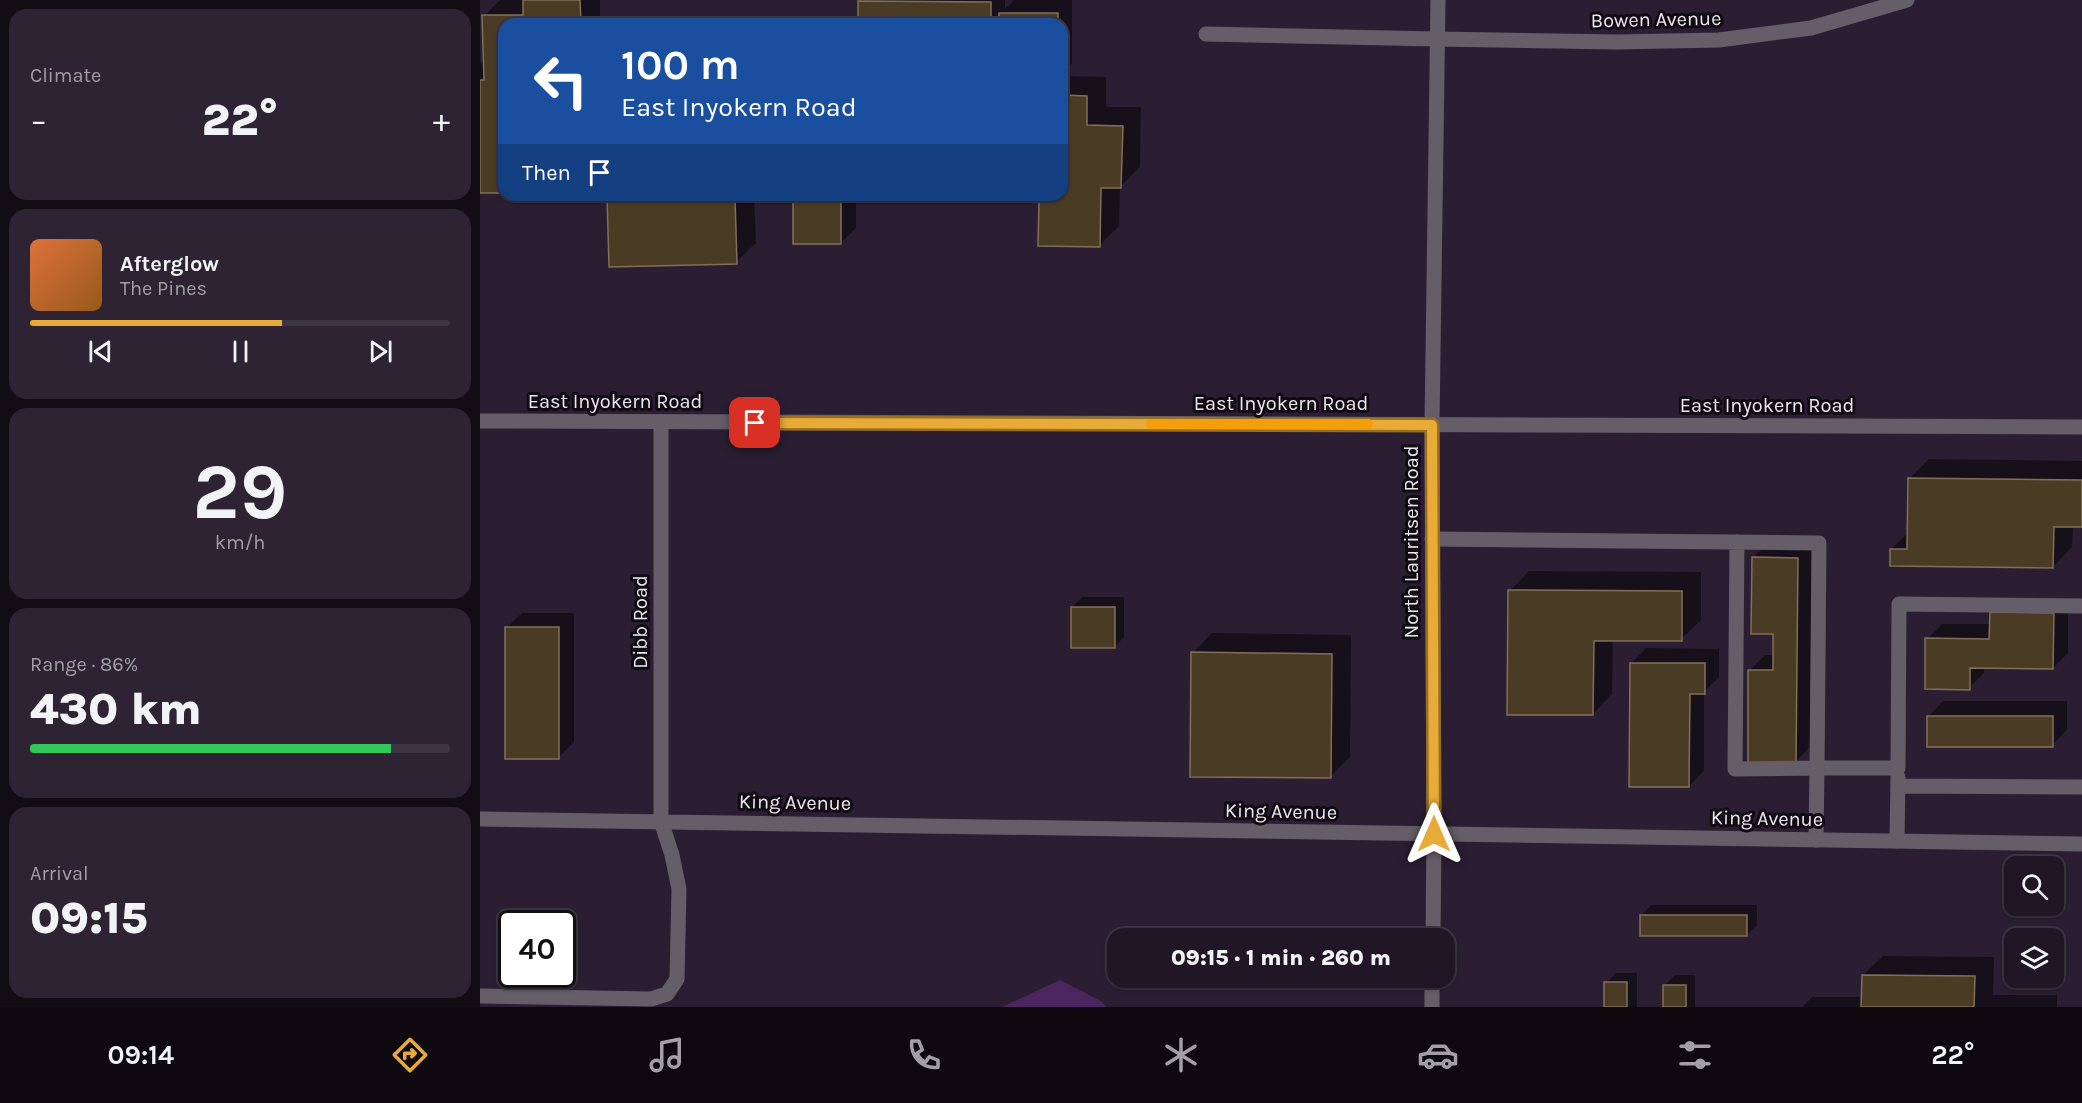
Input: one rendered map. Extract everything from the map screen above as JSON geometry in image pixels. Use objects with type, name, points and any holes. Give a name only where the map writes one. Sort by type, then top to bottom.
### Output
[{"type":"street","name":"North Lauritsen Road","points":[[1433,928],[1432,425],[1438,0]]},
{"type":"street","name":"Bowen Avenue","points":[[1206,34],[1617,42],[1719,40],[1811,28],[1907,0]]},
{"type":"street","name":"East Inyokern Road","points":[[480,421],[2082,427]]},
{"type":"street","name":"Dibb Road","points":[[480,996],[528,1002],[651,999],[667,994],[676,979],[679,889],[672,855],[660,821],[661,422]]},
{"type":"street","points":[[1432,539],[1819,543],[1816,840]]},
{"type":"street","points":[[1737,542],[1735,769],[1898,768]]},
{"type":"street","points":[[1897,841],[1899,604],[2082,606]]},
{"type":"street","points":[[1899,786],[2082,788]]},
{"type":"street","name":"King Avenue","points":[[480,819],[2082,844]]},
{"type":"street","points":[[1432,988],[1432,1007]]},
{"type":"shaded area","points":[[1060,980],[1101,1001],[1106,1007],[1002,1007]]},
{"type":"building","points":[[523,0],[580,0],[581,18],[498,18],[498,193],[480,193],[480,80],[484,80],[482,15],[523,15]]},
{"type":"building","points":[[858,1],[991,2],[991,18],[858,18]]},
{"type":"building","points":[[999,13],[1058,13],[1058,18],[999,18]]},
{"type":"building","points":[[1068,95],[1087,96],[1087,125],[1123,126],[1121,188],[1101,188],[1100,247],[1038,246],[1039,202],[979,201],[1068,201]]},
{"type":"building","points":[[607,201],[735,201],[737,264],[609,267]]},
{"type":"building","points":[[793,201],[841,201],[841,244],[793,244]]},
{"type":"building","points":[[1908,478],[2082,480],[2082,527],[2054,527],[2053,568],[1890,566],[1890,549],[1907,549]]},
{"type":"building","points":[[1752,557],[1798,558],[1796,764],[1748,763],[1748,670],[1773,670],[1773,634],[1751,634]]},
{"type":"building","points":[[1508,590],[1682,591],[1682,641],[1594,641],[1593,715],[1507,715]]},
{"type":"building","points":[[1071,607],[1115,607],[1115,648],[1071,648]]},
{"type":"building","points":[[1990,612],[2054,613],[2053,669],[1970,668],[1970,690],[1925,689],[1925,638],[1989,639]]},
{"type":"building","points":[[505,627],[559,627],[559,759],[505,759]]},
{"type":"building","points":[[1191,652],[1332,654],[1331,778],[1190,777]]},
{"type":"building","points":[[1630,663],[1705,663],[1705,694],[1690,694],[1689,787],[1629,787]]},
{"type":"building","points":[[1927,716],[2053,716],[2053,747],[1927,747]]},
{"type":"building","points":[[1640,915],[1747,915],[1747,936],[1640,936]]},
{"type":"building","points":[[1862,975],[1975,976],[1974,1007],[1861,1007]]},
{"type":"building","points":[[1604,982],[1627,982],[1627,1007],[1604,1007]]},
{"type":"building","points":[[1663,985],[1686,985],[1686,1007],[1663,1007]]},
{"type":"slow traffic","points":[[1151,424],[1368,424]]},
{"type":"route","points":[[755,423],[1432,425],[1434,834]]}]
